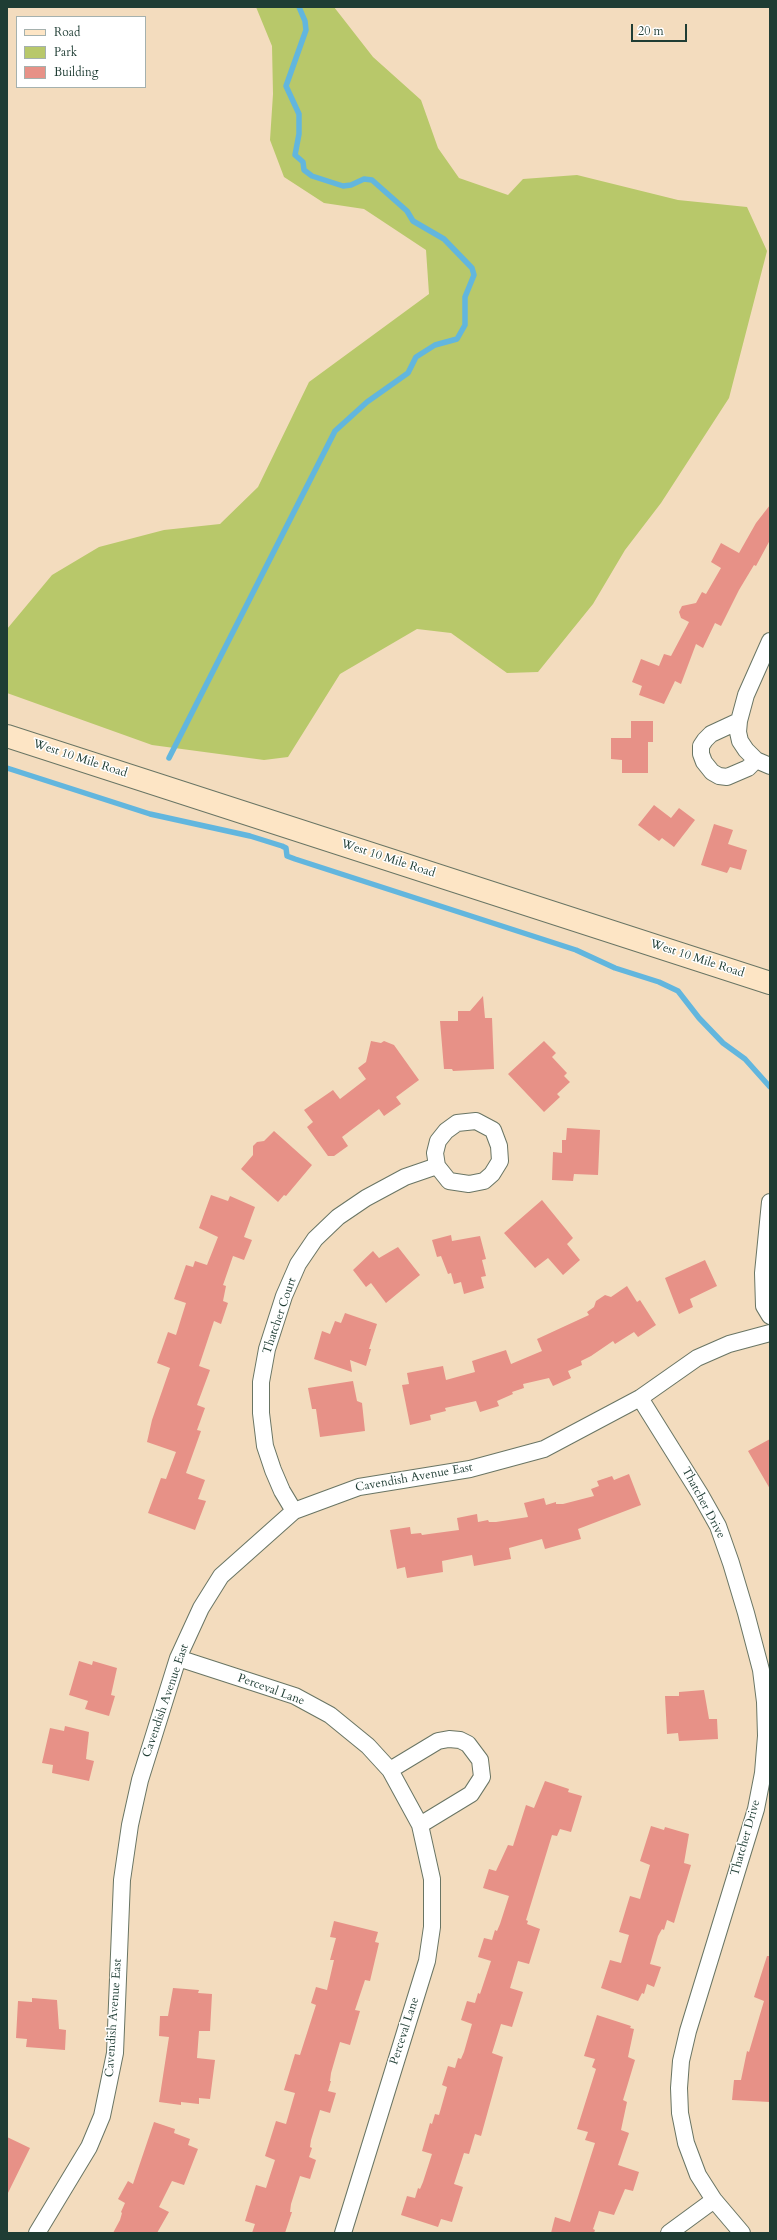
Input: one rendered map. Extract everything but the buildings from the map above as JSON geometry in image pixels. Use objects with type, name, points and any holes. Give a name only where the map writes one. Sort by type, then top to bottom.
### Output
[{"type":"main road","name":"West 10 Mile Road","points":[[7,736],[770,983]]},
{"type":"street","points":[[739,722],[711,734],[701,746],[701,754],[704,762],[712,772],[719,776],[727,777],[763,763],[740,741],[739,722],[746,694],[770,641]]},
{"type":"street","points":[[476,1121],[493,1130],[499,1146],[500,1161],[492,1174],[484,1181],[468,1184],[449,1181],[437,1166],[435,1153],[438,1140],[446,1131],[457,1123],[476,1121]]},
{"type":"street","name":"Thatcher Court","points":[[294,1511],[282,1491],[271,1464],[265,1446],[261,1414],[261,1382],[267,1349],[284,1296],[303,1258],[315,1239],[338,1217],[366,1198],[406,1177],[437,1166]]},
{"type":"street","points":[[770,1202],[763,1273],[764,1306],[770,1316]]},
{"type":"street","name":"Cavendish Avenue East","points":[[37,2233],[89,2147],[107,2097],[114,2053],[122,1880],[130,1825],[140,1780],[178,1658],[201,1608],[221,1576],[294,1511],[358,1487],[470,1469],[544,1448],[640,1398],[697,1358],[729,1344],[770,1333]]},
{"type":"street","name":"Thatcher Drive","points":[[640,1398],[700,1494],[718,1526],[731,1562],[746,1613],[761,1670],[765,1702],[766,1736],[763,1773],[756,1809],[681,2061],[678,2088],[680,2113],[686,2143],[698,2175],[714,2200],[742,2233]]},
{"type":"street","name":"Perceval Lane","points":[[178,1658],[285,1692],[330,1715],[355,1734],[390,1770],[420,1825],[432,1879],[432,1927],[428,1955],[343,2233]]},
{"type":"street","points":[[390,1770],[438,1741],[449,1739],[460,1740],[468,1744],[480,1760],[482,1777],[471,1794],[420,1825]]},
{"type":"street","points":[[669,2233],[714,2200]]},
{"type":"green space","points":[[256,7],[334,7],[373,57],[421,100],[438,148],[459,178],[508,195],[523,179],[577,175],[678,200],[747,207],[767,251],[729,398],[661,503],[625,550],[593,604],[538,672],[507,673],[451,633],[417,629],[340,674],[288,757],[264,760],[152,745],[7,693],[7,629],[52,575],[99,547],[164,530],[220,524],[258,487],[309,382],[429,294],[426,250],[364,209],[324,203],[284,177],[270,140],[273,94],[272,46]]},
{"type":"waterway","points":[[169,758],[335,431],[367,402],[408,373],[416,357],[435,345],[457,339],[465,325],[465,297],[474,275],[472,268],[444,239],[413,221],[407,211],[372,180],[364,179],[351,185],[343,186],[312,176],[304,170],[303,162],[295,155],[299,134],[299,114],[286,86],[306,30],[305,21],[299,7]]},
{"type":"waterway","points":[[7,768],[150,814],[250,836],[282,846],[286,848],[287,856],[295,859],[576,950],[615,968],[659,982],[678,991],[699,1018],[723,1043],[745,1059],[770,1087]]}]
